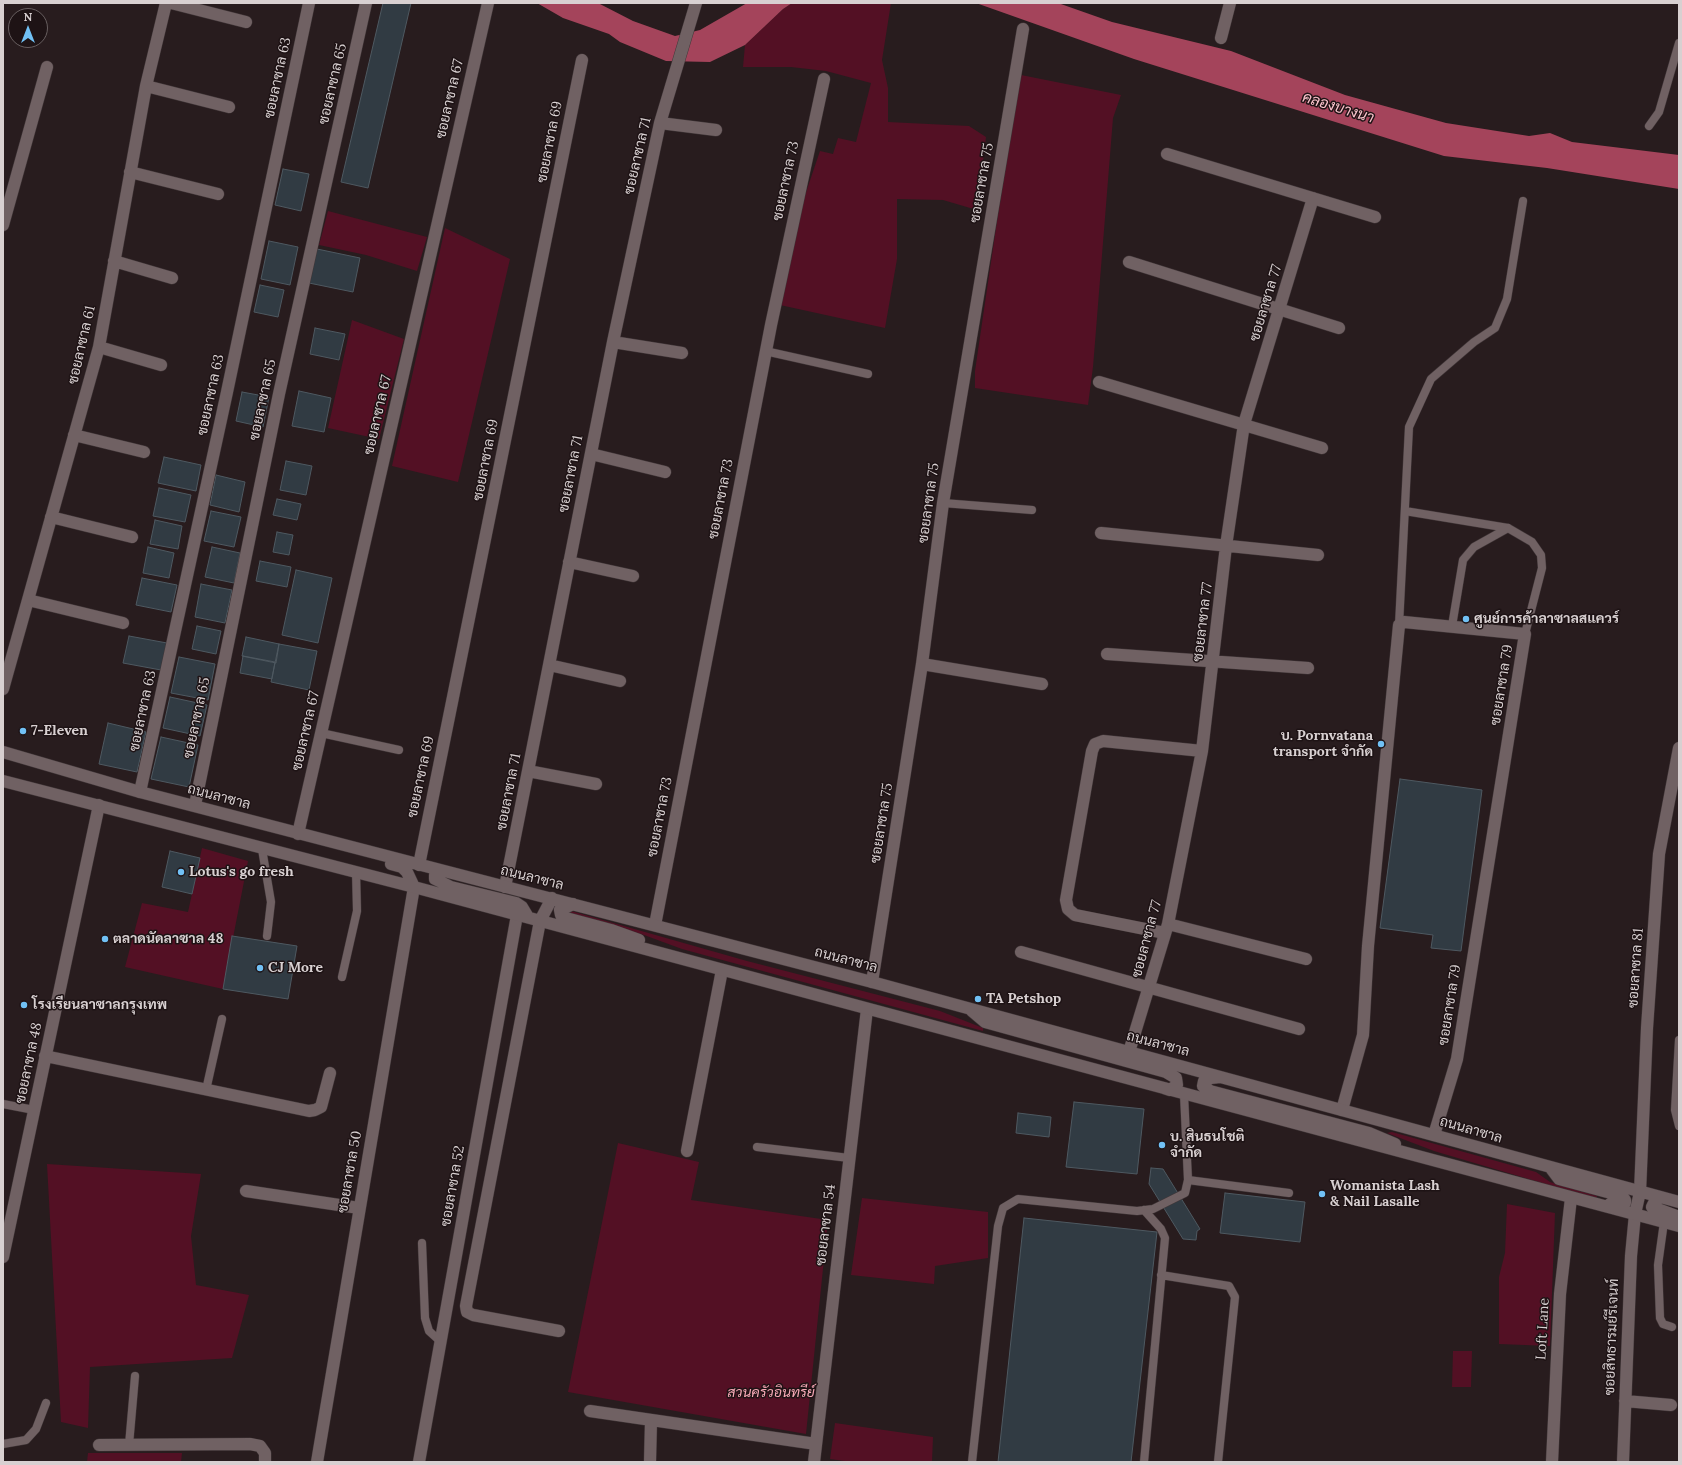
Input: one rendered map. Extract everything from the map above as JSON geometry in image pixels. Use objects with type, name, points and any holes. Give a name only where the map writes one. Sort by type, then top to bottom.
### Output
[{"type":"street","name":"ซอยลาซาล 61","points":[[3,688],[99,347],[146,86],[166,3]]},
{"type":"street","points":[[171,3],[246,22]]},
{"type":"street","name":"ซอยลาซาล 63","points":[[140,792],[227,392],[309,3]]},
{"type":"street","name":"ซอยลาซาล 65","points":[[195,806],[279,394],[366,3]]},
{"type":"street","name":"ซอยลาซาล 67","points":[[298,834],[488,3]]},
{"type":"street","name":"ซอยลาซาล 71","points":[[505,887],[590,454],[660,122],[675,68],[696,3]]},
{"type":"street","points":[[1221,38],[1230,3]]},
{"type":"street","name":"ซอยลาซาล 75","points":[[872,982],[922,664],[943,503],[1023,29]]},
{"type":"street","name":"ซอยลาซาล 69","points":[[419,865],[582,60]]},
{"type":"street","points":[[3,225],[47,67]]},
{"type":"street","name":"ซอยลาซาล 73","points":[[654,926],[766,350],[824,79]]},
{"type":"street","points":[[146,86],[229,107]]},
{"type":"street","points":[[660,122],[716,130]]},
{"type":"street","points":[[1167,154],[1375,217]]},
{"type":"street","points":[[130,172],[218,194]]},
{"type":"street","name":"ซอยลาซาล 77","points":[[1129,1052],[1167,928],[1202,752],[1226,546],[1244,424],[1313,198]]},
{"type":"street","points":[[114,262],[172,278]]},
{"type":"street","points":[[1129,262],[1339,328]]},
{"type":"street","points":[[613,342],[682,353]]},
{"type":"street","points":[[99,347],[161,364]]},
{"type":"street","points":[[1099,382],[1322,448]]},
{"type":"street","points":[[74,435],[144,452]]},
{"type":"street","points":[[590,454],[665,472]]},
{"type":"street","points":[[51,517],[132,537]]},
{"type":"street","points":[[1101,533],[1318,555]]},
{"type":"street","points":[[569,562],[633,576]]},
{"type":"street","points":[[28,600],[123,623]]},
{"type":"street","name":"ซอยลาซาล 79","points":[[1399,625],[1404,622],[1525,634],[1457,1059],[1434,1135]]},
{"type":"street","points":[[1342,1110],[1363,1035],[1368,946],[1399,625]]},
{"type":"street","points":[[1107,654],[1308,668]]},
{"type":"street","points":[[922,664],[1042,684]]},
{"type":"street","points":[[549,665],[620,681]]},
{"type":"street","points":[[1202,752],[1103,741],[1095,744],[1092,751],[1066,900],[1068,909],[1075,915],[1167,928],[1306,959]]},
{"type":"street","name":"ซอยลาซาล 81","points":[[1635,1214],[1640,1192],[1647,1028],[1659,854],[1679,748]]},
{"type":"street","name":"ถนนลาซาล","points":[[3,752],[140,792],[298,834],[552,898],[872,982],[1679,1202]]},
{"type":"street","points":[[528,771],[596,784]]},
{"type":"street","points":[[3,780],[262,849],[356,871],[1679,1226]]},
{"type":"street","name":"ซอยลาซาล 48","points":[[3,1257],[99,806]]},
{"type":"street","points":[[312,837],[316,843],[323,847],[402,867],[407,872],[414,887]]},
{"type":"street","points":[[444,871],[435,875],[435,880],[451,886],[516,903],[522,907],[528,917],[466,1306],[467,1312],[473,1315],[559,1331]]},
{"type":"street","name":"ซอยลาซาล 50","points":[[317,1462],[414,887]]},
{"type":"street","points":[[528,917],[552,898]]},
{"type":"street","points":[[573,904],[560,910],[561,915],[566,918],[611,930],[650,944],[664,954]]},
{"type":"street","name":"ซอยลาซาล 52","points":[[419,1462],[440,1342],[528,917]]},
{"type":"street","points":[[1021,952],[1150,986],[1299,1029]]},
{"type":"street","points":[[687,1151],[722,970]]},
{"type":"street","name":"ซอยลาซาล 54","points":[[814,1462],[867,1009]]},
{"type":"street","points":[[970,1009],[985,1022],[1166,1072],[1176,1078],[1177,1085],[1170,1090],[1158,1087]]},
{"type":"street","points":[[45,1056],[302,1110],[316,1110],[321,1107],[330,1073]]},
{"type":"street","points":[[1223,1077],[1211,1078],[1204,1081],[1203,1086],[1210,1091],[1369,1133],[1425,1158]]},
{"type":"street","points":[[1550,1167],[1559,1179],[1622,1196],[1625,1200],[1625,1203],[1618,1205],[1595,1204]]},
{"type":"street","points":[[246,1191],[359,1208]]},
{"type":"street","points":[[1660,1197],[1652,1207],[1679,1217]]},
{"type":"street","name":"Loft Lane","points":[[1552,1462],[1560,1294],[1571,1198]]},
{"type":"street","name":"ซอยสิทธารมย์รีเจนท์","points":[[1623,1462],[1631,1256],[1635,1214]]},
{"type":"street","points":[[1625,1401],[1670,1405]]},
{"type":"street","points":[[590,1410],[652,1421],[816,1444]]},
{"type":"street","points":[[650,1462],[652,1421]]},
{"type":"street","points":[[99,1445],[250,1444],[260,1446],[265,1453],[265,1462]]},
{"type":"lane","points":[[1649,126],[1659,112],[1679,43]]},
{"type":"lane","points":[[1399,625],[1410,427],[1431,379],[1474,342],[1495,328],[1507,299],[1523,201]]},
{"type":"lane","points":[[766,350],[868,374]]},
{"type":"lane","points":[[943,503],[1032,510]]},
{"type":"lane","points":[[1405,511],[1508,528],[1532,542],[1540,555],[1542,568],[1525,634]]},
{"type":"lane","points":[[1452,626],[1463,560],[1474,547],[1508,528]]},
{"type":"lane","points":[[321,733],[398,750]]},
{"type":"lane","points":[[262,849],[270,902],[267,936]]},
{"type":"lane","points":[[342,977],[357,911],[356,871]]},
{"type":"lane","points":[[206,1090],[222,1019]]},
{"type":"lane","points":[[1679,1040],[1675,1110],[1679,1126]]},
{"type":"lane","points":[[972,1462],[998,1226],[1003,1208],[1018,1199],[1137,1211],[1154,1208],[1185,1193],[1188,1180],[1184,1094]]},
{"type":"lane","points":[[3,1104],[34,1110]]},
{"type":"lane","points":[[757,1148],[849,1158]]},
{"type":"lane","points":[[1188,1180],[1289,1193]]},
{"type":"lane","points":[[1144,1210],[1161,1229],[1165,1238],[1144,1462]]},
{"type":"lane","points":[[1664,1222],[1658,1265],[1660,1318],[1663,1324],[1672,1327]]},
{"type":"lane","points":[[422,1243],[425,1318],[429,1331],[440,1342]]},
{"type":"lane","points":[[1161,1275],[1229,1286],[1235,1296],[1218,1462]]},
{"type":"lane","points":[[129,1445],[135,1376]]},
{"type":"lane","points":[[3,1444],[26,1440],[36,1430],[46,1403]]},
{"type":"green space","points":[[792,3],[891,3],[882,60],[888,88],[888,122],[969,126],[986,137],[977,210],[943,200],[897,199],[897,259],[885,328],[780,305],[802,204],[820,151],[833,154],[838,138],[856,142],[871,83],[826,71],[791,67],[743,67],[745,45],[783,9]]},
{"type":"green space","points":[[1021,75],[1121,95],[1113,118],[1093,367],[1088,405],[975,388],[975,371],[997,221]]},
{"type":"green space","points":[[328,211],[427,237],[417,271],[366,255],[319,245]]},
{"type":"green space","points":[[445,228],[510,259],[458,482],[392,466]]},
{"type":"green space","points":[[352,320],[404,339],[379,439],[328,428]]},
{"type":"green space","points":[[202,848],[248,861],[223,989],[125,967],[142,903],[188,912]]},
{"type":"green space","points":[[571,911],[747,961],[940,1011],[983,1028],[983,1031],[682,949],[644,935],[569,913]]},
{"type":"green space","points":[[1392,1132],[1536,1172],[1550,1182],[1597,1196],[1596,1199],[1434,1151],[1387,1133]]},
{"type":"green space","name":"สวนครัวอินทรีย์","points":[[618,1143],[699,1162],[691,1200],[828,1220],[806,1434],[568,1392]]},
{"type":"green space","points":[[47,1164],[201,1174],[191,1236],[196,1285],[249,1295],[232,1358],[90,1367],[88,1428],[61,1422]]},
{"type":"green space","points":[[862,1198],[988,1212],[988,1258],[935,1266],[934,1284],[851,1275]]},
{"type":"green space","points":[[1507,1204],[1555,1213],[1550,1346],[1499,1344],[1499,1277],[1505,1253]]},
{"type":"green space","points":[[1453,1351],[1472,1351],[1471,1387],[1452,1387]]},
{"type":"green space","points":[[835,1423],[933,1437],[932,1462],[852,1462],[830,1459]]},
{"type":"green space","points":[[88,1453],[182,1453],[181,1462],[87,1462]]},
{"type":"water","points":[[537,3],[598,3],[633,21],[675,36],[700,30],[747,3],[792,3],[783,9],[745,45],[710,62],[666,61],[620,42],[609,34],[563,18]]},
{"type":"water","name":"คลองบางนา","points":[[976,3],[1058,3],[1112,22],[1231,51],[1345,95],[1446,123],[1529,136],[1550,133],[1572,142],[1679,155],[1679,189],[1547,168],[1444,156],[1134,59]]},
{"type":"building","points":[[383,3],[411,3],[368,188],[341,182]]},
{"type":"building","points":[[283,169],[309,174],[301,211],[275,205]]},
{"type":"building","points":[[269,241],[298,247],[290,285],[261,279]]},
{"type":"building","points":[[317,249],[360,258],[353,292],[309,283]]},
{"type":"building","points":[[260,285],[284,290],[278,317],[254,312]]},
{"type":"building","points":[[315,328],[345,334],[339,360],[310,354]]},
{"type":"building","points":[[299,391],[331,398],[324,432],[292,426]]},
{"type":"building","points":[[242,392],[269,397],[263,427],[236,421]]},
{"type":"building","points":[[164,457],[201,465],[196,491],[158,483]]},
{"type":"building","points":[[286,461],[312,466],[306,495],[280,490]]},
{"type":"building","points":[[216,475],[245,482],[239,512],[210,505]]},
{"type":"building","points":[[159,488],[191,495],[185,522],[153,516]]},
{"type":"building","points":[[277,499],[301,504],[297,520],[273,515]]},
{"type":"building","points":[[211,511],[241,517],[234,547],[204,541]]},
{"type":"building","points":[[155,520],[182,526],[178,549],[150,544]]},
{"type":"building","points":[[277,532],[293,535],[289,555],[273,552]]},
{"type":"building","points":[[148,547],[174,553],[169,578],[143,573]]},
{"type":"building","points":[[212,547],[240,553],[234,583],[205,577]]},
{"type":"building","points":[[260,561],[291,567],[287,587],[256,581]]},
{"type":"building","points":[[296,570],[332,578],[318,643],[282,635]]},
{"type":"building","points":[[142,578],[177,585],[171,612],[136,605]]},
{"type":"building","points":[[201,584],[232,590],[225,623],[195,617]]},
{"type":"building","points":[[197,626],[221,631],[216,654],[192,649]]},
{"type":"building","points":[[129,636],[167,643],[161,670],[123,663]]},
{"type":"building","points":[[246,637],[279,644],[276,663],[242,656]]},
{"type":"building","points":[[279,644],[317,651],[309,690],[271,682]]},
{"type":"building","points":[[243,656],[275,662],[272,679],[240,673]]},
{"type":"building","points":[[179,657],[215,664],[208,700],[171,693]]},
{"type":"building","points":[[170,697],[207,705],[200,736],[163,728]]},
{"type":"building","points":[[108,723],[146,732],[137,772],[99,764]]},
{"type":"building","points":[[161,737],[198,745],[189,787],[151,779]]},
{"type":"building","points":[[1400,779],[1482,790],[1461,951],[1431,948],[1433,935],[1380,928]]},
{"type":"building","name":"Lotus's go fresh","points":[[170,851],[200,858],[192,894],[162,887]]},
{"type":"building","name":"CJ More","points":[[232,936],[297,946],[288,999],[223,989]]},
{"type":"building","points":[[1074,1102],[1144,1109],[1137,1174],[1066,1167]]},
{"type":"building","points":[[1018,1113],[1051,1117],[1049,1137],[1016,1133]]},
{"type":"building","points":[[1151,1168],[1163,1169],[1200,1229],[1197,1231],[1196,1240],[1183,1239],[1149,1184]]},
{"type":"building","points":[[1225,1193],[1305,1202],[1300,1242],[1220,1233]]},
{"type":"building","points":[[1024,1218],[1157,1232],[1131,1462],[998,1462]]},
{"type":"place","name":"ศูนย์การค้าลาซาลสแควร์","points":[[1466,619]]},
{"type":"place","name":"7-Eleven","points":[[23,731]]},
{"type":"place","name":"บ. Pornvatana transport จำกัด","points":[[1381,744]]},
{"type":"place","name":"Lotus's go fresh","points":[[181,872]]},
{"type":"place","name":"ตลาดนัดลาซาล 48","points":[[105,939]]},
{"type":"place","name":"CJ More","points":[[260,968]]},
{"type":"place","name":"TA Petshop","points":[[978,999]]},
{"type":"place","name":"โรงเรียนลาซาลกรุงเทพ","points":[[24,1005]]},
{"type":"place","name":"บ. สินธนโชติ จำกัด","points":[[1162,1145]]},
{"type":"place","name":"Womanista Lash & Nail Lasalle","points":[[1322,1194]]}]
